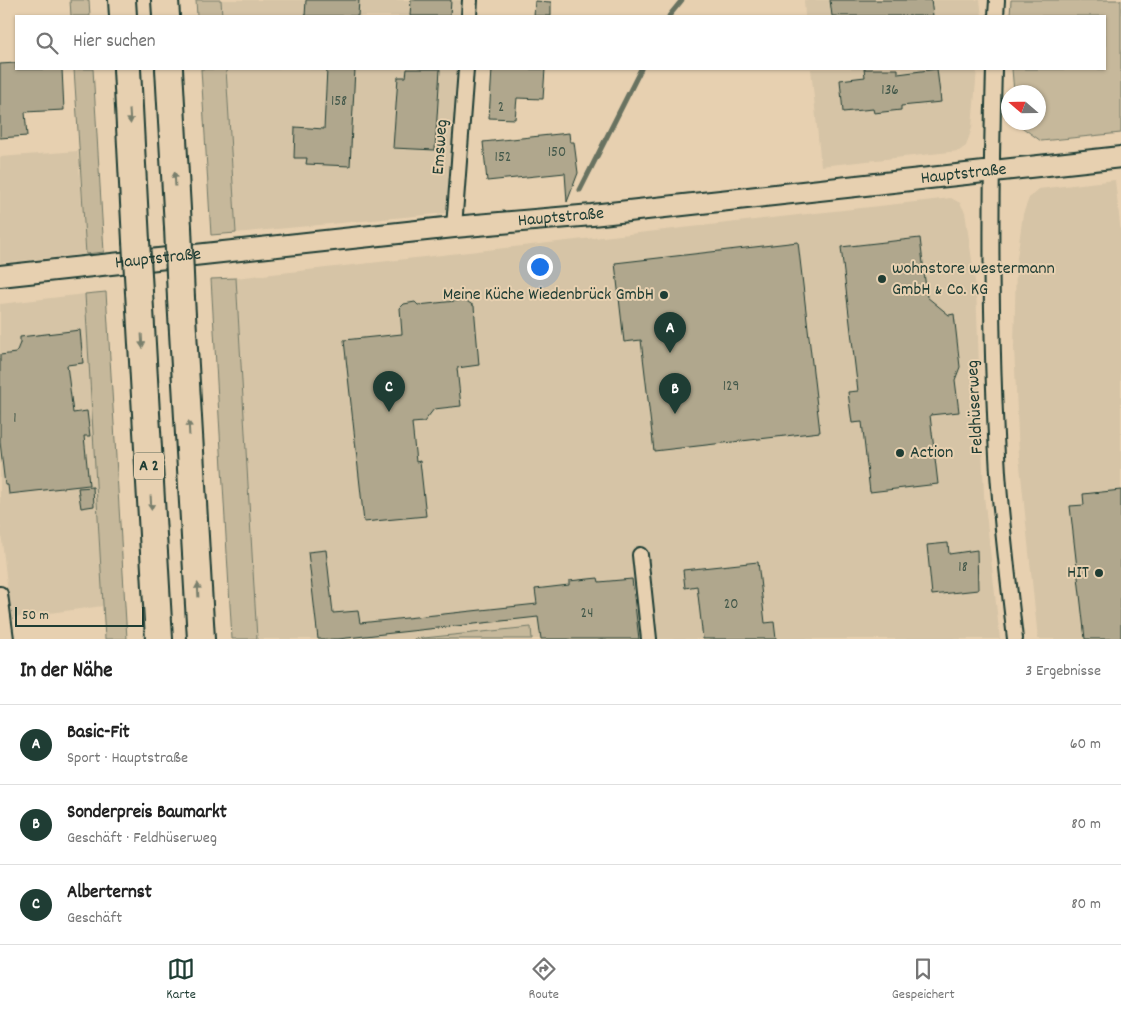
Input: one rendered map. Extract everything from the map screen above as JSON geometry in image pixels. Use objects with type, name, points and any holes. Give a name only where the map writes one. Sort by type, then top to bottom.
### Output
[{"type":"highway","points":[[122,0],[123,15]]},
{"type":"highway","points":[[165,0],[166,15]]},
{"type":"highway","name":"A 2","points":[[127,70],[159,639]]},
{"type":"highway","points":[[169,70],[201,639]]},
{"type":"street","points":[[469,15],[470,0]]},
{"type":"street","points":[[996,15],[997,0]]},
{"type":"street","name":"Emsweg","points":[[454,227],[466,70]]},
{"type":"street","name":"Feldhüserweg","points":[[994,70],[990,173],[992,348],[996,436],[1015,639]]},
{"type":"street","name":"Hauptstraße","points":[[0,276],[454,227],[592,215],[990,173],[1121,157]]},
{"type":"street","points":[[640,555],[649,639]]},
{"type":"street","points":[[0,602],[6,639]]},
{"type":"shaded area","points":[[70,0],[89,0],[90,15],[71,15]]},
{"type":"shaded area","points":[[196,0],[221,0],[222,15],[197,15]]},
{"type":"shaded area","points":[[221,0],[462,0],[460,15],[222,15]]},
{"type":"shaded area","points":[[804,0],[980,0],[982,15],[805,15]]},
{"type":"shaded area","points":[[1011,0],[1121,0],[1121,133],[1041,141],[1026,130],[1046,130],[1046,85],[1013,85],[1012,70],[1106,70],[1106,15],[1010,15]]},
{"type":"shaded area","points":[[74,70],[93,70],[104,252],[86,254]]},
{"type":"shaded area","points":[[201,70],[226,70],[236,233],[211,235]]},
{"type":"shaded area","points":[[226,70],[457,70],[447,213],[236,233]]},
{"type":"shaded area","points":[[811,70],[977,70],[972,128],[966,146],[959,151],[821,166]]},
{"type":"shaded area","points":[[78,151],[86,254],[0,263],[0,157]]},
{"type":"shaded area","points":[[1115,180],[1121,233],[1121,639],[1038,639],[1019,456],[1014,347],[1016,265],[1023,214],[1029,198],[1039,189]]},
{"type":"shaded area","points":[[951,198],[960,203],[965,212],[976,288],[984,495],[1000,639],[532,639],[531,627],[414,639],[257,639],[236,278]]},
{"type":"shaded area","points":[[236,278],[257,639],[232,639],[211,279]]},
{"type":"shaded area","points":[[106,292],[127,639],[105,639],[85,294]]},
{"type":"shaded area","points":[[85,294],[103,606],[11,618],[0,524],[0,304]]},
{"type":"shaded area","points":[[531,627],[532,639],[414,639]]},
{"type":"building","points":[[306,0],[359,0],[358,15],[305,15]]},
{"type":"building","points":[[411,0],[451,0],[450,15],[410,15]]},
{"type":"building","points":[[830,0],[931,0],[933,15],[832,15]]},
{"type":"building","points":[[535,1],[551,2],[551,15],[534,15]]},
{"type":"building","points":[[15,63],[15,70],[62,70],[64,110],[25,112],[27,136],[0,138],[0,64]]},
{"type":"building","points":[[327,70],[355,70],[350,166],[306,164],[307,158],[294,158],[295,127],[324,129]]},
{"type":"building","points":[[407,70],[440,70],[435,150],[393,148],[398,77],[406,77]]},
{"type":"building","points":[[492,70],[545,70],[543,99],[517,98],[515,119],[489,118]]},
{"type":"building","points":[[864,70],[898,70],[898,74],[937,70],[941,102],[901,106],[901,110],[874,113],[873,109],[843,112],[840,80],[865,77]]},
{"type":"building","points":[[569,133],[570,142],[574,142],[578,173],[567,202],[565,173],[487,181],[483,142]]},
{"type":"building","points":[[920,238],[927,297],[949,315],[954,314],[960,367],[955,380],[959,412],[930,415],[938,484],[870,492],[862,422],[852,423],[848,392],[858,391],[841,247]]},
{"type":"building","points":[[798,242],[820,432],[654,451],[641,340],[624,342],[615,263]]},
{"type":"building","points":[[465,300],[474,306],[479,365],[457,368],[461,406],[434,409],[424,422],[412,423],[416,462],[420,461],[426,516],[364,522],[344,340],[402,334],[400,308],[404,304],[415,302],[418,305]]},
{"type":"building","points":[[80,330],[83,363],[67,365],[73,413],[87,411],[90,436],[84,436],[89,485],[9,494],[8,485],[5,485],[0,442],[0,355],[16,353],[20,337]]},
{"type":"building","points":[[93,487],[94,506],[81,508],[78,488]]},
{"type":"building","name":"HIT","points":[[1121,490],[1121,639],[1085,639],[1070,506],[1084,505],[1083,494]]},
{"type":"building","points":[[948,543],[949,554],[977,550],[978,590],[932,595],[927,545]]},
{"type":"building","points":[[326,550],[333,613],[358,611],[360,623],[537,604],[535,589],[569,585],[569,581],[598,578],[599,582],[632,579],[639,639],[541,639],[538,617],[338,639],[318,639],[308,552]]},
{"type":"building","points":[[758,562],[765,623],[774,622],[776,639],[703,639],[697,586],[685,588],[683,570]]},
{"type":"waterway","points":[[670,15],[682,0]]},
{"type":"waterway","points":[[580,190],[640,70]]},
{"type":"place","name":"wohnstore westermann GmbH & Co. KG","points":[[882,279]]},
{"type":"place","name":"Meine Küche Wiedenbrück GmbH","points":[[664,295]]},
{"type":"place","name":"Basic-Fit","points":[[670,353]]},
{"type":"place","name":"Alberternst","points":[[389,412]]},
{"type":"place","name":"Sonderpreis Baumarkt","points":[[675,414]]},
{"type":"place","name":"Action","points":[[900,453]]},
{"type":"place","name":"HIT","points":[[1099,573]]}]
